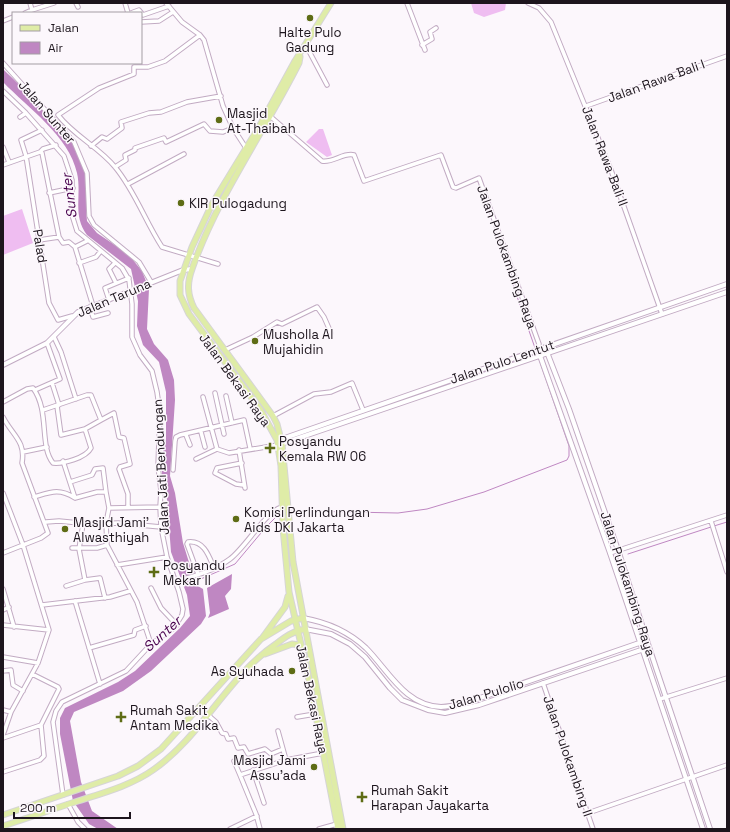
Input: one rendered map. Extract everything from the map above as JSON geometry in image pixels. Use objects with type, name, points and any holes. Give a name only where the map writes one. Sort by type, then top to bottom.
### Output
[{"type":"main road","name":"Jalan Bekasi Raya","points":[[278,442],[260,409],[195,325],[184,306],[180,286],[183,270],[212,204],[299,63],[300,55],[331,3]]},
{"type":"main road","name":"Jalan Bekasi Raya","points":[[284,87],[271,117],[223,195],[196,256],[188,284],[189,298],[194,308],[273,416],[278,442],[284,507],[305,629],[314,693],[343,829]]},
{"type":"main road","name":"Jalan Bekasi Raya","points":[[286,518],[289,592],[300,645],[314,693],[315,714],[338,827]]},
{"type":"main road","points":[[3,815],[131,770],[161,749],[261,639],[285,607],[289,592]]},
{"type":"main road","points":[[261,639],[294,620],[303,618]]},
{"type":"main road","points":[[3,826],[124,785],[153,770],[166,759],[208,715],[242,673],[259,657],[297,631],[305,629]]},
{"type":"main road","points":[[259,657],[292,644],[300,645]]},
{"type":"main road","points":[[15,811],[19,821]]},
{"type":"street","points":[[30,3],[32,10]]},
{"type":"street","points":[[27,12],[54,3]]},
{"type":"street","points":[[125,3],[130,12]]},
{"type":"street","points":[[407,3],[425,50]]},
{"type":"street","points":[[528,3],[530,5],[536,4]]},
{"type":"street","points":[[142,14],[143,15],[168,4],[182,22],[200,35],[207,45],[221,96],[233,128],[246,148]]},
{"type":"street","name":"Jalan Rawa Bali II","points":[[536,4],[551,22],[569,70],[586,106],[611,170],[662,314]]},
{"type":"street","points":[[142,22],[159,21],[173,12]]},
{"type":"street","points":[[422,45],[432,39],[430,32],[436,28]]},
{"type":"street","points":[[200,35],[167,60],[148,66],[133,67],[134,74],[99,88],[59,114],[59,116],[115,167],[128,184],[162,247],[190,254],[218,264]]},
{"type":"street","points":[[305,46],[327,85]]},
{"type":"street","name":"Jalan Rawa Bali I","points":[[586,106],[727,56]]},
{"type":"street","name":"Jalan Sunter","points":[[3,63],[39,101],[74,142],[87,174],[89,216],[94,225],[139,262],[150,283]]},
{"type":"street","points":[[3,91],[55,144],[68,164],[73,188],[74,223],[78,231],[87,241],[126,273],[128,278],[105,288],[109,300]]},
{"type":"street","points":[[91,146],[102,137],[107,139],[122,128],[121,122],[149,113],[161,112],[187,102],[221,96]]},
{"type":"street","points":[[20,117],[26,113]]},
{"type":"street","name":"Jalan Pulokambing Raya","points":[[271,117],[322,161],[328,161],[350,154],[354,155],[364,181],[441,155],[453,187],[456,188],[479,178],[539,344],[545,348],[569,409],[618,550],[648,647],[710,829]]},
{"type":"street","points":[[115,167],[126,160],[125,156],[135,150],[135,148],[164,138],[166,142],[204,124],[210,131],[223,132],[233,128]]},
{"type":"street","name":"Palad","points":[[42,130],[21,140],[26,156],[49,303],[58,320],[72,316]]},
{"type":"street","points":[[3,165],[40,152],[43,149],[55,144]]},
{"type":"street","points":[[3,147],[9,162]]},
{"type":"street","points":[[40,152],[59,237],[62,243],[69,242],[75,247],[92,306],[93,318],[108,313]]},
{"type":"street","points":[[128,184],[184,154]]},
{"type":"street","points":[[49,193],[73,188]]},
{"type":"street","points":[[39,240],[59,237]]},
{"type":"street","points":[[75,247],[87,241]]},
{"type":"street","points":[[79,263],[96,257],[100,252]]},
{"type":"street","points":[[115,263],[109,269],[116,283]]},
{"type":"street","name":"Jalan Taruna","points":[[3,365],[47,343],[72,316],[78,312],[183,270],[192,269]]},
{"type":"street","name":"Jalan Jati Bendungan","points":[[128,278],[132,291],[132,337],[140,355],[152,370],[160,413],[158,466],[161,491],[161,527],[167,557],[177,581],[183,610],[177,625]]},
{"type":"street","name":"Jalan Pulo Lentut","points":[[278,442],[363,410],[727,284]]},
{"type":"street","name":"Jalan Pulo Lentut","points":[[278,442],[727,292]]},
{"type":"street","points":[[225,350],[253,337],[277,322],[282,324],[289,319],[318,307],[331,333]]},
{"type":"street","points":[[54,337],[61,352],[76,399]]},
{"type":"street","points":[[35,390],[59,380],[47,343]]},
{"type":"street","name":"Jalan Pulokambing Raya","points":[[539,344],[536,350],[538,356],[610,553],[703,829]]},
{"type":"street","points":[[52,383],[58,405],[59,432],[62,435],[85,429],[114,413],[119,437],[124,438],[130,464],[119,468],[128,494],[128,506]]},
{"type":"street","points":[[273,416],[314,394],[331,392],[352,383],[363,410]]},
{"type":"street","points":[[3,402],[31,387],[35,390],[43,410],[47,447],[52,461],[55,464],[73,459],[90,450],[85,429]]},
{"type":"street","points":[[215,393],[224,434]]},
{"type":"street","points":[[43,410],[91,395],[101,420]]},
{"type":"street","points":[[226,396],[232,423]]},
{"type":"street","points":[[203,397],[217,449]]},
{"type":"street","points":[[3,417],[7,425],[18,438],[23,452],[22,463],[34,497],[46,522],[48,533],[46,536],[3,553]]},
{"type":"street","points":[[173,470],[176,438],[186,434],[201,432],[232,423],[245,421],[250,448]]},
{"type":"street","points":[[201,432],[205,447]]},
{"type":"street","points":[[186,434],[190,445]]},
{"type":"street","points":[[196,459],[217,449],[229,453],[278,442]]},
{"type":"street","points":[[23,452],[47,447]]},
{"type":"street","points":[[239,450],[242,463],[244,475],[244,487],[215,474],[217,468],[242,463]]},
{"type":"street","points":[[63,461],[75,498]]},
{"type":"street","points":[[70,482],[92,475],[95,470],[103,468],[109,508],[106,523],[107,545],[146,626],[151,644]]},
{"type":"street","points":[[34,497],[52,491],[63,492],[75,498],[97,492],[106,492]]},
{"type":"street","points":[[3,493],[23,545],[49,630],[38,663],[11,712],[3,737]]},
{"type":"street","points":[[109,508],[128,506],[160,507]]},
{"type":"street","points":[[177,581],[214,568],[230,559],[240,550],[269,516],[277,509],[284,507]]},
{"type":"street","points":[[610,553],[712,522],[727,515]]},
{"type":"street","points":[[46,522],[57,521],[83,524],[106,523],[161,527]]},
{"type":"street","points":[[712,522],[727,572]]},
{"type":"street","points":[[83,524],[79,549],[85,580]]},
{"type":"street","points":[[197,575],[187,544],[188,542],[195,541],[204,548],[214,568]]},
{"type":"street","points":[[72,548],[97,548],[107,545]]},
{"type":"street","points":[[117,565],[167,557]]},
{"type":"street","points":[[66,586],[85,580],[100,578],[105,598]]},
{"type":"street","points":[[65,794],[54,742],[53,717],[62,702],[126,671],[151,644],[177,625],[161,608],[150,588]]},
{"type":"street","points":[[3,589],[14,627]]},
{"type":"street","points":[[42,605],[105,598],[130,591]]},
{"type":"street","points":[[75,601],[100,684]]},
{"type":"street","points":[[3,610],[9,607]]},
{"type":"street","name":"Jalan Pulolio","points":[[303,618],[333,626],[358,641],[400,688],[415,699],[432,706],[452,706],[477,699],[646,640]]},
{"type":"street","points":[[3,625],[49,630]]},
{"type":"street","points":[[89,648],[134,634],[135,630],[146,626]]},
{"type":"street","points":[[331,634],[333,626]]},
{"type":"street","name":"Jalan Pulolio","points":[[305,629],[331,634],[358,651],[376,669],[390,688],[402,700],[428,710],[445,713],[455,712],[479,705],[648,647]]},
{"type":"street","points":[[3,658],[38,663]]},
{"type":"street","points":[[376,669],[380,665]]},
{"type":"street","points":[[3,671],[11,670],[13,685],[23,691]]},
{"type":"street","points":[[3,772],[41,759],[44,754],[42,726],[59,689],[58,687],[32,674]]},
{"type":"street","points":[[660,699],[727,678]]},
{"type":"street","name":"Jalan Pulokambing II","points":[[542,683],[593,829]]},
{"type":"street","points":[[494,693],[496,699]]},
{"type":"street","points":[[477,699],[479,705]]},
{"type":"street","points":[[3,710],[11,712]]},
{"type":"street","points":[[297,717],[315,714]]},
{"type":"street","points":[[208,715],[216,722],[222,733],[226,734],[228,739],[234,738],[238,748],[244,746],[248,754],[265,749],[271,754],[283,749]]},
{"type":"street","points":[[3,737],[42,726]]},
{"type":"street","points":[[278,731],[286,760]]},
{"type":"street","points":[[240,775],[286,760],[323,754]]},
{"type":"street","points":[[234,761],[257,816],[260,829]]},
{"type":"street","points":[[588,813],[727,765]]},
{"type":"street","points":[[253,770],[264,803]]},
{"type":"street","points":[[70,804],[78,822],[85,829]]},
{"type":"street","points":[[230,829],[257,816]]},
{"type":"street","points":[[319,829],[338,827]]},
{"type":"shaded area","points":[[471,3],[506,3],[505,10],[484,17],[474,13]]},
{"type":"shaded area","points":[[319,129],[323,129],[332,155],[327,157],[306,142]]},
{"type":"shaded area","points":[[22,209],[33,243],[3,255],[3,216]]},
{"type":"water","points":[[3,69],[62,129],[80,156],[86,174],[87,221],[97,233],[128,254],[142,271],[149,289],[147,329],[154,344],[168,360],[174,380],[175,400],[170,476],[175,493],[183,543],[196,585],[203,589],[206,616],[201,624],[151,671],[123,691],[74,712],[70,721],[81,782],[92,811],[118,829],[98,829],[89,824],[73,801],[60,734],[60,718],[65,708],[118,682],[135,671],[180,628],[190,616],[187,595],[171,552],[167,500],[165,483],[162,475],[162,457],[166,439],[166,392],[159,362],[143,345],[137,326],[138,301],[131,269],[87,235],[80,220],[78,205],[79,189],[77,173],[73,160],[57,135],[3,82]]},
{"type":"water","points":[[232,574],[231,589],[225,596],[229,609],[208,618],[210,613],[207,588]]},
{"type":"waterway","points":[[513,285],[535,348]]},
{"type":"waterway","points":[[290,512],[398,513],[427,509],[484,492],[567,460],[569,456],[569,446],[539,359]]},
{"type":"waterway","points":[[194,582],[235,564],[266,527],[280,513]]},
{"type":"waterway","points":[[714,526],[727,522]]},
{"type":"waterway","points":[[628,554],[711,527]]},
{"type":"place","name":"Halte Pulo Gadung","points":[[310,18]]},
{"type":"place","name":"Masjid At-Thaibah","points":[[219,120]]},
{"type":"place","name":"KIR Pulogadung","points":[[181,203]]},
{"type":"place","name":"Musholla Al Mujahidin","points":[[255,341]]},
{"type":"place","name":"Posyandu Kemala RW 06","points":[[270,448]]},
{"type":"place","name":"Komisi Perlindungan Aids DKI Jakarta","points":[[236,519]]},
{"type":"place","name":"Masjid Jami' Alwasthiyah","points":[[65,529]]},
{"type":"place","name":"Posyandu Mekar II","points":[[154,572]]},
{"type":"place","name":"As Syuhada","points":[[292,671]]},
{"type":"place","name":"Rumah Sakit Antam Medika","points":[[121,717]]},
{"type":"place","name":"Masjid Jami Assu'ada","points":[[314,767]]},
{"type":"place","name":"Rumah Sakit Harapan Jayakarta","points":[[362,797]]},
{"type":"water label","name":"Sunter","points":[[69,196]]},
{"type":"water label","name":"Sunter","points":[[162,634]]}]
